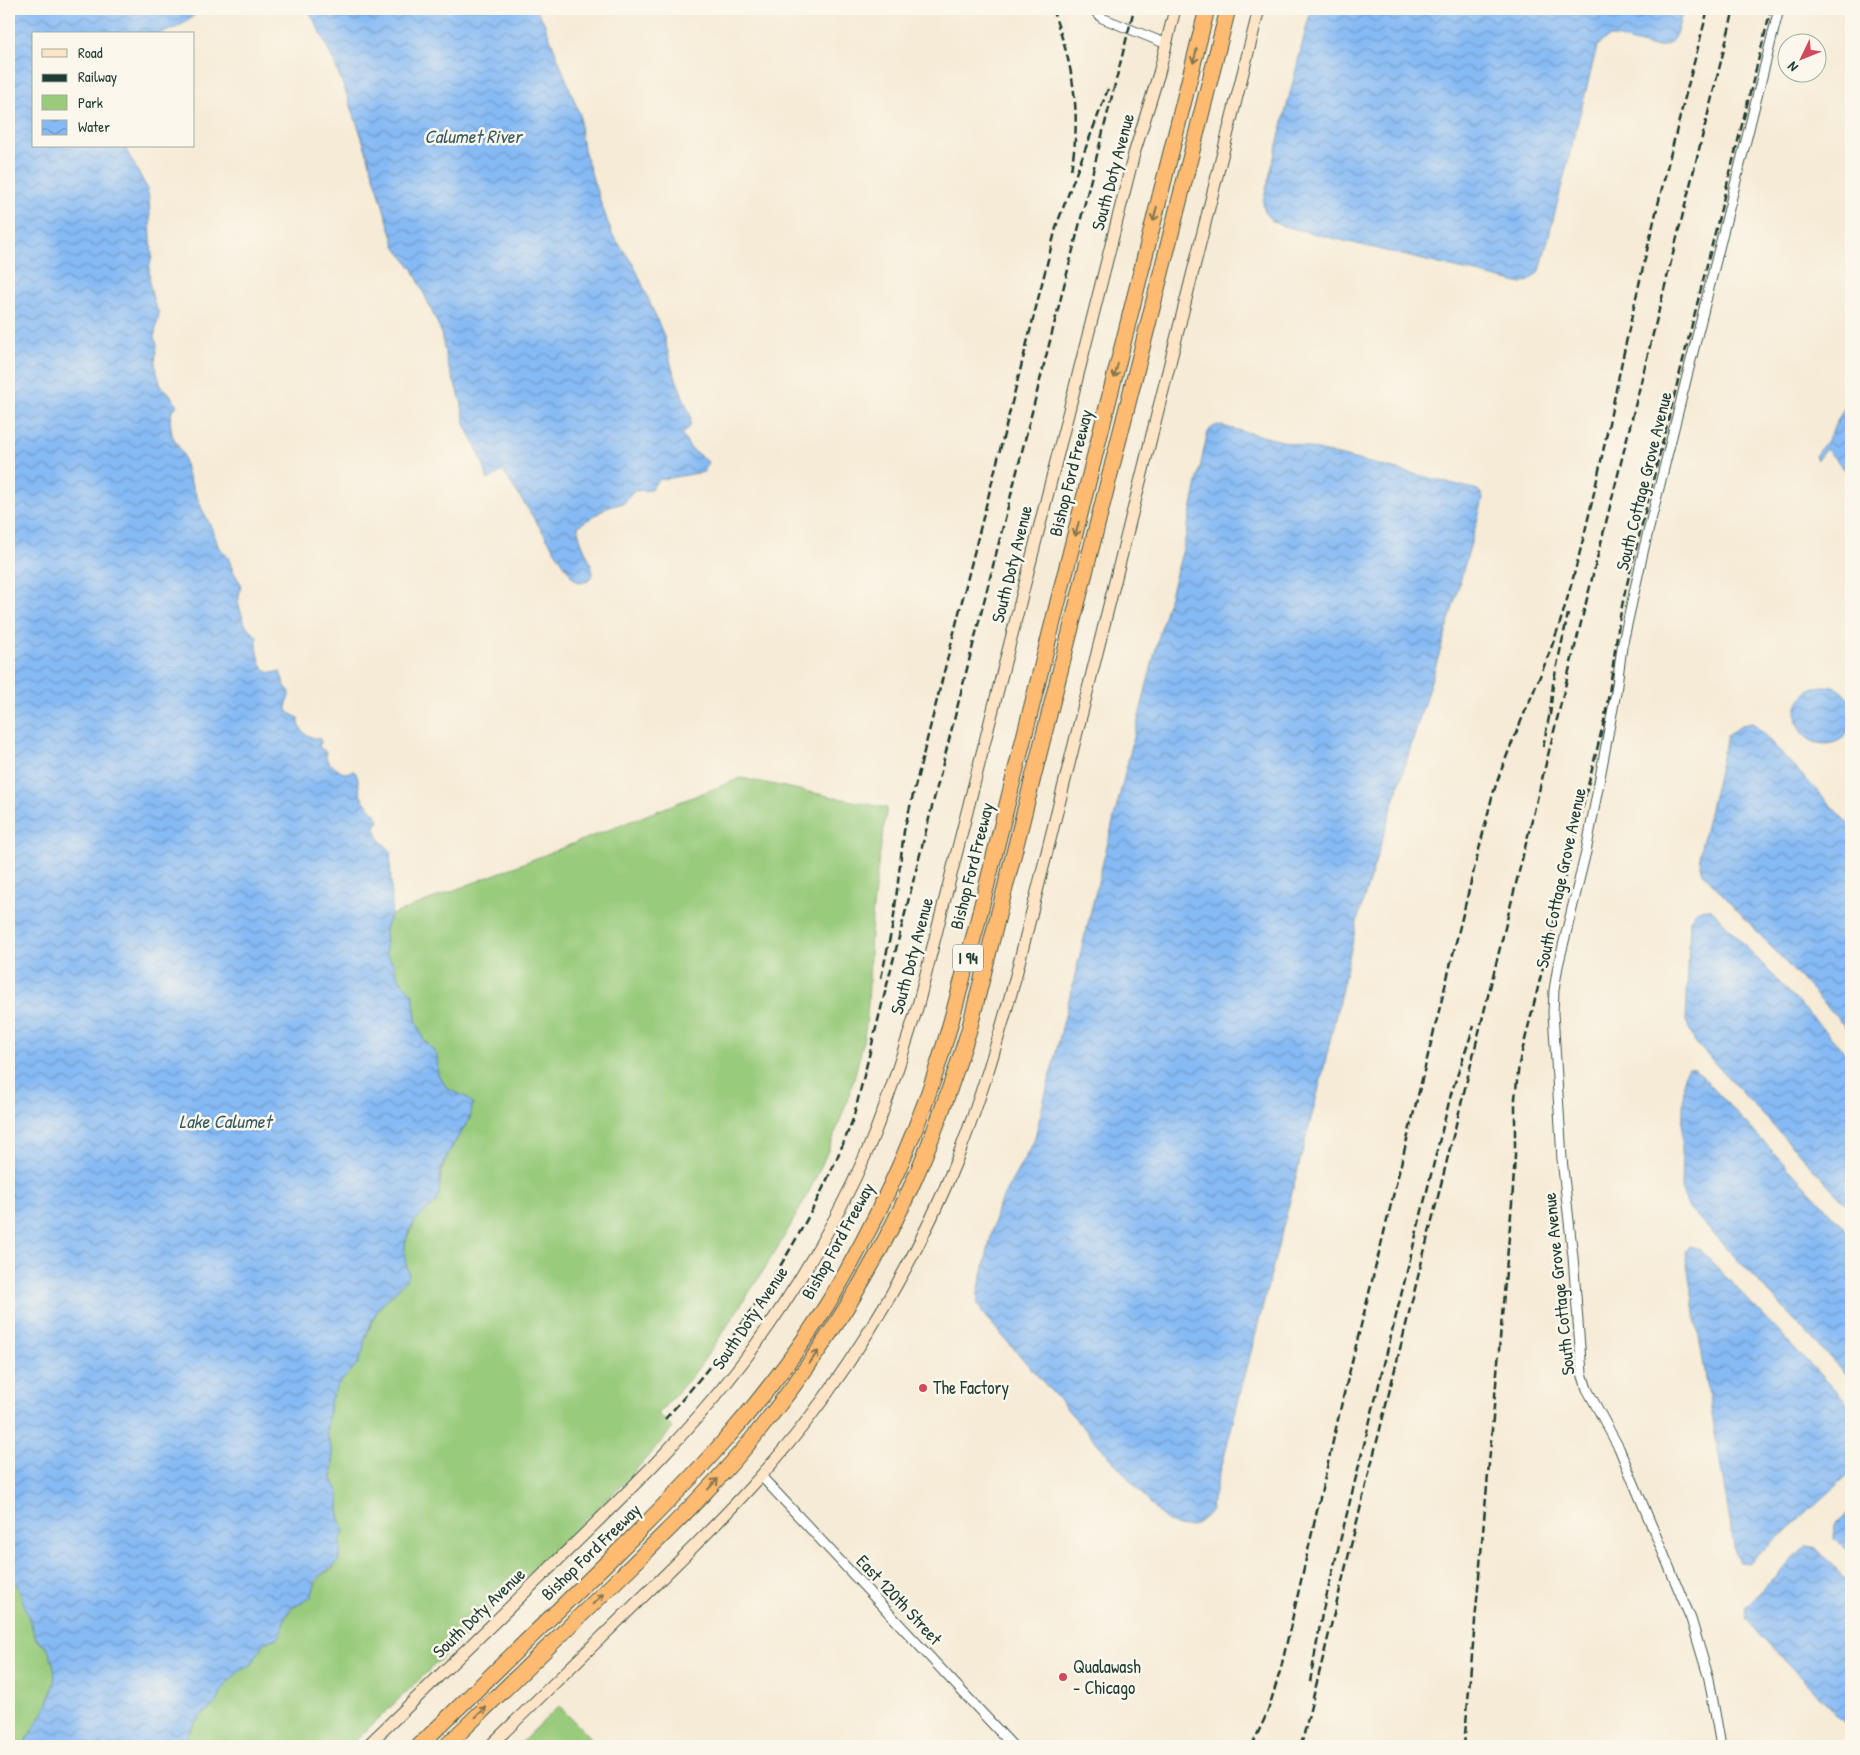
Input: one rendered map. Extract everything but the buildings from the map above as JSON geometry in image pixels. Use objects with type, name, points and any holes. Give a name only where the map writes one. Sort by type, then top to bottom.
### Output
[{"type":"highway","name":"Bishop Ford Freeway","points":[[419,1746],[666,1504],[719,1449],[768,1389],[809,1330],[846,1272],[894,1180],[943,1050],[1207,9]]},
{"type":"highway","name":"I 94","points":[[446,1746],[680,1518],[756,1435],[824,1343],[860,1284],[910,1189],[953,1082],[972,1022],[1228,9]]},
{"type":"street","points":[[1093,9],[1102,18],[1167,44]]},
{"type":"street","name":"South Doty Avenue","points":[[367,1746],[620,1500],[705,1410],[754,1347],[796,1284],[830,1225],[868,1148],[896,1074],[918,1005],[1134,154],[1167,44],[1175,9]]},
{"type":"street","points":[[490,1746],[701,1539],[761,1476],[824,1398],[880,1314],[939,1201],[975,1112],[1014,983],[1260,9]]},
{"type":"street","name":"South Cottage Grove Avenue","points":[[1721,1746],[1716,1712],[1702,1652],[1681,1592],[1642,1507],[1618,1448],[1587,1389],[1582,1373],[1573,1257],[1562,1159],[1553,1014],[1558,966],[1586,852],[1616,692],[1622,647],[1644,548],[1779,9]]},
{"type":"street","name":"East 120th Street","points":[[761,1476],[1013,1746]]},
{"type":"green space","points":[[741,778],[887,808],[874,901],[866,1024],[856,1072],[833,1139],[819,1171],[786,1234],[708,1355],[658,1414],[673,1428],[625,1482],[350,1746],[182,1746],[202,1715],[218,1701],[222,1690],[228,1682],[239,1672],[251,1665],[265,1642],[281,1634],[285,1620],[291,1610],[311,1596],[318,1580],[333,1569],[344,1531],[339,1515],[339,1493],[332,1479],[333,1455],[326,1432],[330,1401],[337,1386],[363,1351],[365,1339],[378,1309],[406,1280],[404,1251],[406,1239],[417,1219],[437,1201],[442,1169],[450,1150],[471,1117],[470,1109],[472,1104],[466,1097],[448,1089],[438,1075],[434,1051],[423,1039],[416,1019],[413,995],[398,977],[394,965],[386,953],[385,929],[391,915]]},
{"type":"green space","points":[[9,1567],[18,1585],[36,1639],[49,1650],[56,1675],[45,1712],[23,1746],[9,1746]]},
{"type":"green space","points":[[559,1706],[598,1746],[518,1746]]},
{"type":"water","name":"Lake Calumet","points":[[9,9],[201,9],[181,25],[164,32],[32,32],[32,148],[125,148],[147,188],[152,257],[149,268],[150,286],[154,303],[159,313],[154,338],[157,344],[155,364],[161,387],[170,394],[177,406],[172,411],[170,421],[172,435],[183,455],[187,473],[218,546],[228,557],[233,571],[241,584],[238,603],[245,624],[257,637],[261,664],[268,672],[280,672],[285,686],[290,692],[287,705],[288,711],[299,718],[300,727],[305,733],[320,739],[319,747],[326,752],[328,762],[341,772],[354,771],[358,777],[362,798],[378,818],[379,821],[375,826],[377,834],[392,852],[390,858],[392,905],[391,915],[385,929],[386,953],[394,965],[398,977],[413,995],[416,1019],[423,1039],[437,1056],[438,1075],[448,1089],[466,1097],[473,1104],[470,1117],[450,1150],[441,1170],[437,1200],[412,1225],[406,1238],[405,1260],[409,1274],[406,1280],[378,1309],[370,1325],[358,1363],[337,1386],[330,1401],[326,1432],[333,1455],[332,1479],[339,1493],[339,1515],[344,1531],[339,1559],[335,1566],[316,1580],[312,1596],[291,1608],[285,1617],[281,1634],[278,1638],[265,1642],[251,1665],[239,1672],[228,1683],[221,1692],[218,1701],[202,1715],[182,1746],[23,1746],[49,1701],[53,1690],[53,1665],[46,1647],[35,1635],[9,1567]]},
{"type":"water","name":"Calumet River","points":[[308,9],[535,9],[543,20],[580,115],[581,139],[612,234],[635,267],[663,334],[673,371],[691,417],[690,426],[682,435],[690,448],[708,462],[704,472],[658,480],[650,490],[633,491],[624,503],[608,507],[578,526],[580,538],[592,568],[593,574],[588,581],[580,583],[573,578],[503,471],[488,480],[482,460],[465,424],[461,400],[448,366],[440,329],[413,269],[396,248],[358,126],[336,66]]},
{"type":"water","points":[[1311,9],[1683,9],[1677,32],[1668,44],[1653,47],[1610,37],[1597,47],[1540,271],[1529,281],[1522,284],[1283,226],[1268,217],[1263,202]]},
{"type":"water","points":[[1851,395],[1851,476],[1826,449],[1817,460],[1815,456],[1828,439]]},
{"type":"water","points":[[1218,425],[1478,490],[1483,500],[1443,642],[1358,918],[1322,1076],[1210,1511],[1198,1522],[1186,1527],[1173,1524],[1160,1514],[983,1314],[978,1304],[978,1293],[998,1206],[1034,1141],[1162,624],[1183,549],[1207,435],[1211,428]]},
{"type":"water","points":[[1819,686],[1831,686],[1846,694],[1854,709],[1854,721],[1846,736],[1831,744],[1819,744],[1804,736],[1796,721],[1796,709],[1804,694]]},
{"type":"water","points":[[1753,723],[1851,827],[1851,1033],[1703,873],[1699,856],[1727,736],[1741,725]]},
{"type":"water","points":[[1711,909],[1851,1059],[1851,1209],[1695,1042],[1686,1021],[1690,920],[1697,910]]},
{"type":"water","points":[[1688,1068],[1695,1069],[1851,1235],[1851,1380],[1689,1208],[1681,1189],[1684,1074]]},
{"type":"water","points":[[1689,1246],[1699,1249],[1851,1407],[1851,1472],[1750,1563],[1739,1562],[1735,1552],[1685,1252]]},
{"type":"water","points":[[1851,1509],[1851,1556],[1835,1539],[1836,1524]]},
{"type":"water","points":[[1805,1547],[1817,1549],[1851,1585],[1851,1730],[1746,1620],[1747,1605]]},
{"type":"railway","points":[[1052,9],[1065,49],[1074,88],[1076,128],[1071,170]]},
{"type":"railway","points":[[665,1419],[722,1351],[773,1278],[817,1200],[853,1119],[1134,9]]},
{"type":"railway","points":[[1252,1746],[1268,1711],[1281,1668],[1342,1402],[1492,797],[1555,636],[1583,540],[1649,242],[1708,9]]},
{"type":"railway","points":[[1301,1746],[1734,9]]},
{"type":"railway","points":[[1464,1746],[1512,1203],[1515,1156],[1515,1098],[1519,1064],[1604,721],[1625,592],[1771,9]]},
{"type":"railway","points":[[881,978],[893,924],[904,831],[1057,224],[1108,89]]},
{"type":"railway","points":[[1550,715],[1553,684],[1568,614]]},
{"type":"railway","points":[[1543,747],[1551,707]]},
{"type":"railway","points":[[1310,1682],[1322,1614],[1451,1094],[1474,1026]]},
{"type":"place","name":"The Factory","points":[[923,1388]]},
{"type":"place","name":"Qualawash - Chicago","points":[[1063,1677]]}]
